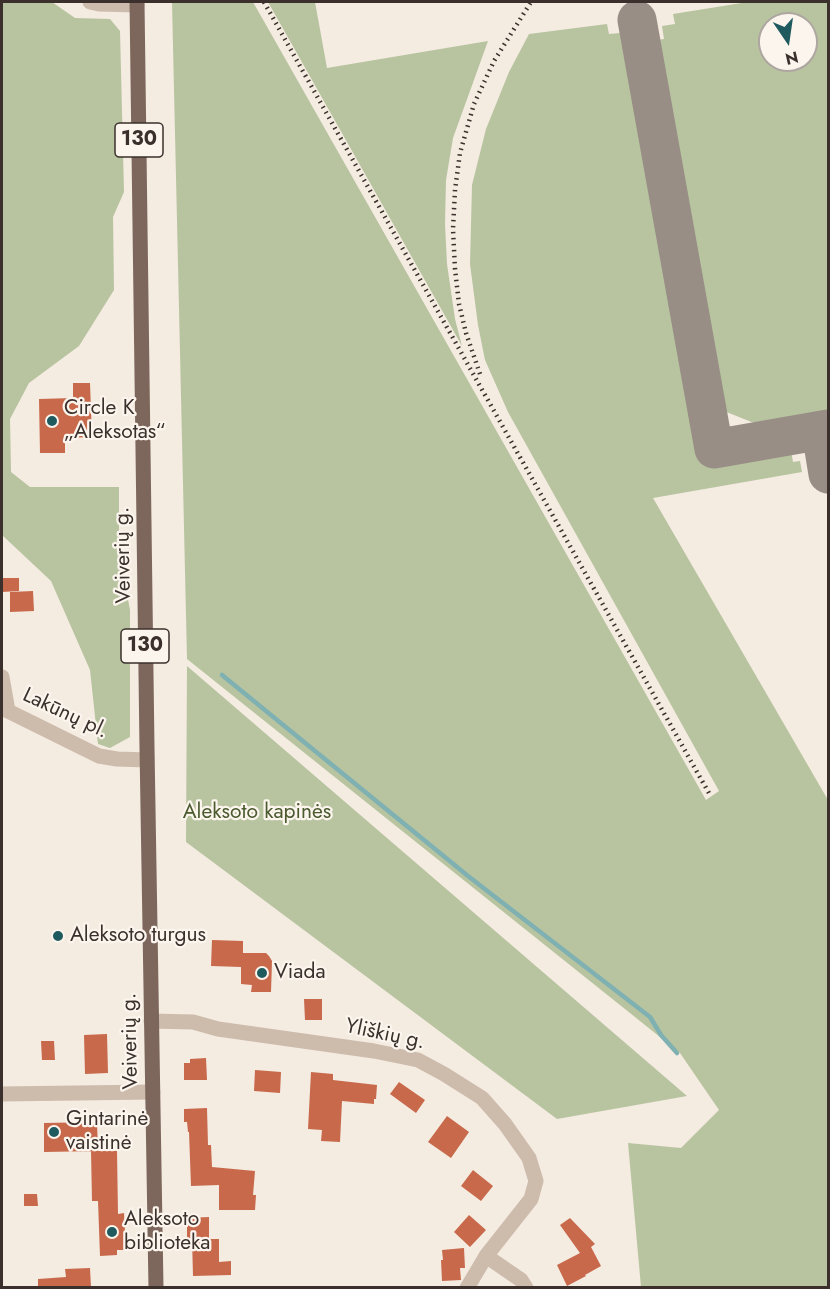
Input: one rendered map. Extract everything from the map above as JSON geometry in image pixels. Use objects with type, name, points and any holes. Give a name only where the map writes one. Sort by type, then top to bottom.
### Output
[{"type":"main road","name":"Veiverių g.","points":[[137,3],[156,1287]]},
{"type":"street","points":[[90,2],[99,4],[137,3]]},
{"type":"street","points":[[2,677],[5,710]]},
{"type":"street","name":"Lakūnų pl.","points":[[5,710],[99,756],[147,760]]},
{"type":"street","name":"Yliškių g.","points":[[151,1021],[193,1022],[218,1029],[374,1051],[418,1060],[482,1098],[506,1124],[529,1158],[536,1181],[531,1199],[486,1256],[467,1287]]},
{"type":"street","points":[[2,1094],[153,1092]]},
{"type":"street","points":[[486,1256],[521,1280],[526,1287]]},
{"type":"green space","points":[[2,2],[52,2],[75,18],[110,19],[120,31],[124,192],[113,217],[114,290],[79,346],[29,383],[10,419],[11,472],[30,487],[119,487],[119,551],[130,610],[130,737],[110,748],[98,744],[90,670],[51,581],[2,535]]},
{"type":"green space","points":[[172,2],[253,2],[706,800],[719,791],[508,412],[485,360],[470,264],[472,185],[486,129],[509,72],[529,34],[607,24],[609,34],[620,33],[623,46],[632,45],[703,465],[791,450],[793,462],[800,461],[802,472],[653,498],[828,800],[828,1287],[641,1287],[628,1143],[681,1148],[719,1110],[680,1053],[187,659]]},
{"type":"green space","points":[[268,2],[315,2],[327,68],[488,41],[453,138],[446,180],[447,264],[455,319],[462,346]]},
{"type":"green space","points":[[748,2],[828,2],[828,416],[764,427],[719,409],[657,40],[664,39],[662,26],[675,24],[673,14]]},
{"type":"green space","name":"Aleksoto kapinės","points":[[187,666],[687,1096],[557,1119],[186,842]]},
{"type":"building","points":[[73,383],[90,383],[92,437],[65,438],[65,453],[40,453],[39,399],[73,398]]},
{"type":"building","points":[[2,578],[19,578],[19,591],[2,592]]},
{"type":"building","points":[[33,591],[34,611],[10,612],[10,592]]},
{"type":"building","points":[[212,940],[243,941],[243,953],[266,953],[272,961],[271,992],[251,992],[252,985],[241,984],[241,967],[211,966]]},
{"type":"building","points":[[304,999],[322,999],[322,1020],[305,1020]]},
{"type":"building","points":[[107,1034],[108,1073],[85,1074],[84,1035]]},
{"type":"building","points":[[41,1041],[54,1041],[55,1060],[42,1060]]},
{"type":"building","points":[[206,1058],[207,1080],[184,1080],[184,1063],[190,1063],[190,1059]]},
{"type":"building","points":[[255,1070],[281,1072],[280,1093],[254,1091]]},
{"type":"building","points":[[311,1072],[333,1074],[333,1080],[377,1085],[374,1104],[342,1101],[340,1142],[321,1141],[322,1130],[308,1129]]},
{"type":"building","points":[[399,1082],[425,1100],[416,1113],[390,1094]]},
{"type":"building","points":[[207,1108],[208,1145],[211,1145],[212,1167],[255,1171],[253,1195],[256,1195],[255,1210],[219,1210],[219,1185],[191,1186],[189,1132],[187,1122],[184,1122],[184,1109]]},
{"type":"building","points":[[447,1116],[469,1132],[451,1158],[428,1142]]},
{"type":"building","points":[[97,1122],[98,1151],[44,1152],[44,1123]]},
{"type":"building","points":[[91,1151],[117,1151],[118,1214],[124,1213],[126,1250],[117,1250],[117,1255],[100,1256],[98,1201],[92,1201]]},
{"type":"building","points":[[473,1170],[493,1186],[481,1201],[461,1186]]},
{"type":"building","points":[[24,1194],[37,1194],[38,1206],[24,1206]]},
{"type":"building","points":[[469,1215],[486,1230],[470,1247],[454,1232]]},
{"type":"building","points":[[209,1217],[209,1239],[219,1239],[219,1262],[231,1261],[231,1275],[193,1276],[192,1239],[187,1240],[187,1218]]},
{"type":"building","points":[[570,1218],[595,1244],[591,1247],[601,1266],[567,1286],[557,1265],[580,1253],[560,1225]]},
{"type":"building","points":[[464,1248],[465,1268],[460,1268],[461,1280],[442,1281],[442,1250]]},
{"type":"building","points":[[90,1268],[91,1287],[38,1287],[38,1279],[66,1277],[65,1269]]},
{"type":"waterway","points":[[222,675],[468,876],[650,1017],[661,1035],[677,1053]]},
{"type":"taxiway","points":[[637,20],[714,449],[828,429]]},
{"type":"taxiway","points":[[821,431],[828,474]]},
{"type":"railway","points":[[264,2],[710,795]]},
{"type":"railway","points":[[480,374],[459,304],[455,269],[453,229],[460,153],[474,104],[494,61],[531,2]]},
{"type":"place","name":"Circle K „Aleksotas“","points":[[52,421]]},
{"type":"place","name":"Aleksoto turgus","points":[[58,936]]},
{"type":"place","name":"Viada","points":[[262,973]]},
{"type":"place","name":"Gintarinė vaistinė","points":[[54,1132]]},
{"type":"place","name":"Aleksoto biblioteka","points":[[112,1232]]}]
